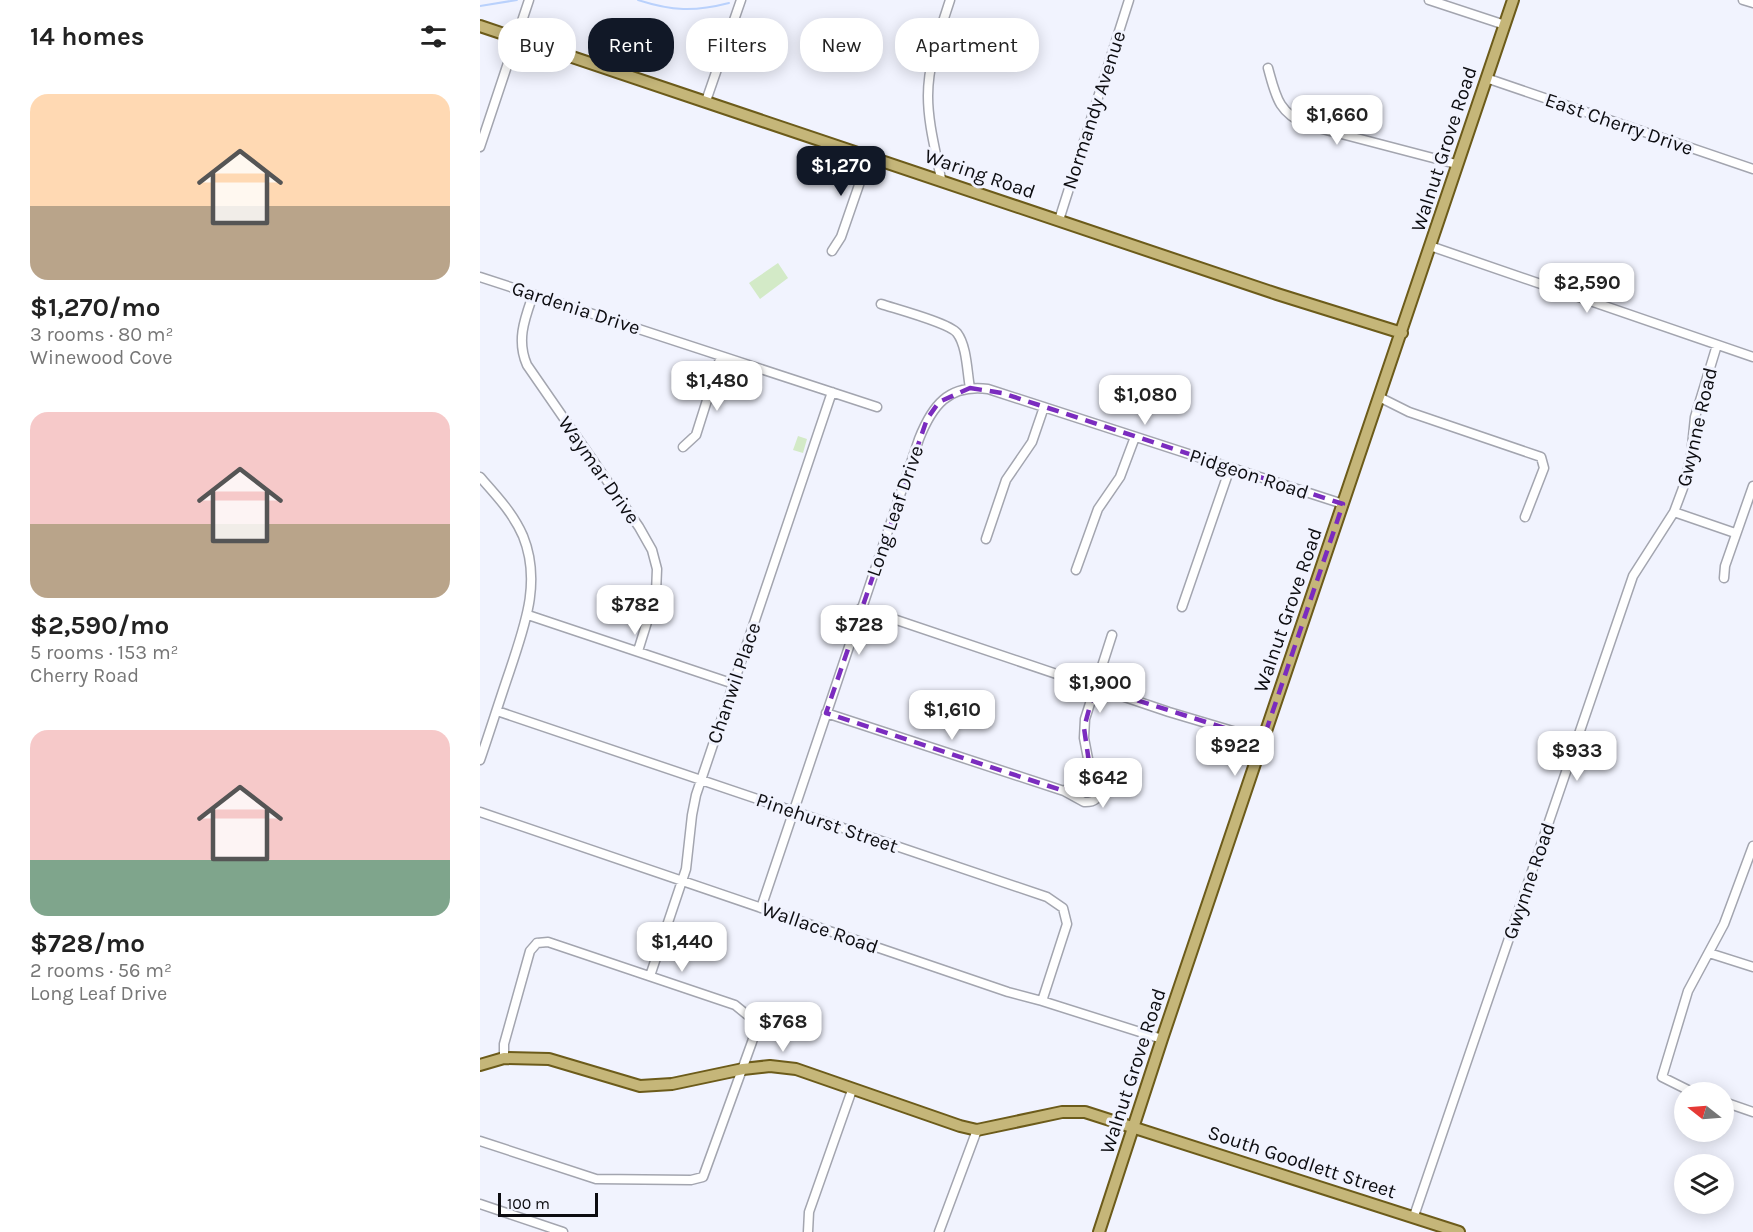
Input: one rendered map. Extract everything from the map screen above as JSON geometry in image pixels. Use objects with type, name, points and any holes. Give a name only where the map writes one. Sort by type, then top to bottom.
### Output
[{"type":"main road","name":"Walnut Grove Road","points":[[1100,1232],[1162,1039],[1513,0]]},
{"type":"main road","name":"Waring Road","points":[[480,26],[498,32]]},
{"type":"main road","name":"Waring Road","points":[[576,58],[1277,294],[1402,333]]},
{"type":"main road","points":[[480,1065],[504,1058],[537,1058],[559,1061],[640,1086],[672,1084],[743,1069],[770,1066],[796,1069],[852,1090],[977,1130]]},
{"type":"main road","name":"South Goodlett Street","points":[[977,1130],[1062,1112],[1085,1112],[1459,1232]]},
{"type":"street","points":[[523,18],[529,0]]},
{"type":"street","points":[[706,102],[741,0]]},
{"type":"street","points":[[941,179],[928,114],[928,89],[933,58],[950,0]]},
{"type":"street","name":"Normandy Avenue","points":[[1059,220],[1129,0]]},
{"type":"street","points":[[1429,0],[1505,25]]},
{"type":"street","points":[[1743,0],[1753,3]]},
{"type":"street","points":[[1268,69],[1277,99],[1291,117],[1307,125],[1456,164]]},
{"type":"street","points":[[480,147],[505,72]]},
{"type":"street","name":"East Cherry Drive","points":[[1486,78],[1753,169]]},
{"type":"street","points":[[832,251],[841,237],[869,156]]},
{"type":"street","points":[[1430,246],[1753,357]]},
{"type":"street","name":"Gardenia Drive","points":[[480,277],[877,407]]},
{"type":"street","name":"Waymar Drive","points":[[533,295],[522,335],[522,351],[527,365],[639,527],[654,557],[658,577],[656,593],[638,651]]},
{"type":"street","points":[[881,304],[953,329],[962,344],[970,388]]},
{"type":"street","name":"Gwynne Road","points":[[1414,1216],[1634,576],[1674,512],[1683,488],[1691,456],[1695,417],[1717,345]]},
{"type":"street","points":[[683,447],[696,435],[722,356]]},
{"type":"street","name":"Long Leaf Drive","points":[[761,908],[924,427],[934,408],[949,396],[970,388]]},
{"type":"street","name":"Pidgeon Road","points":[[970,388],[987,389],[1343,504]]},
{"type":"street","name":"Chanwil Place","points":[[650,976],[688,861],[694,805],[701,780],[832,392]]},
{"type":"street","points":[[1379,396],[1409,412],[1541,457],[1544,468],[1525,517]]},
{"type":"street","points":[[986,539],[1006,480],[1032,442],[1044,407]]},
{"type":"street","points":[[1076,570],[1098,509],[1120,477],[1135,437]]},
{"type":"street","points":[[1182,607],[1230,468]]},
{"type":"street","points":[[480,477],[508,509],[526,546],[532,574],[528,615],[480,760]]},
{"type":"street","points":[[1724,578],[1725,566],[1735,533],[1753,486]]},
{"type":"street","points":[[1674,512],[1735,533]]},
{"type":"street","points":[[861,608],[1095,687],[1263,740]]},
{"type":"street","points":[[528,615],[734,684]]},
{"type":"street","points":[[826,713],[1064,791],[1088,802],[1097,797],[1099,787],[1090,769],[1084,728],[1087,710],[1112,635]]},
{"type":"street","name":"Pinehurst Street","points":[[496,711],[1047,897],[1063,908],[1067,924],[1042,1001]]},
{"type":"street","points":[[1064,791],[1080,780],[1090,769]]},
{"type":"street","name":"Wallace Road","points":[[480,812],[1008,992],[1162,1039]]},
{"type":"street","points":[[1674,1083],[1662,1077],[1688,991],[1725,924],[1753,846]]},
{"type":"street","points":[[480,1142],[596,1179],[691,1180],[703,1177],[756,1029],[744,1010],[735,1005],[535,939],[506,1036],[504,1058]]},
{"type":"street","points":[[1709,953],[1753,967]]},
{"type":"street","points":[[808,1232],[809,1212],[852,1090]]},
{"type":"street","points":[[1734,1105],[1753,1112]]},
{"type":"street","points":[[939,1232],[977,1130]]},
{"type":"street","points":[[480,1204],[563,1232]]},
{"type":"highlighted area","points":[[970,388],[1002,393],[1343,504],[1263,740],[1095,687],[1084,728],[1090,769],[1064,791],[826,713],[927,419],[939,402]]},
{"type":"green space","points":[[778,263],[788,278],[760,299],[749,283]]},
{"type":"green space","points":[[798,436],[807,439],[803,453],[793,450]]},
{"type":"waterway","points":[[480,6],[517,0]]},
{"type":"waterway","points":[[638,0],[683,9],[705,8],[729,3]]}]
